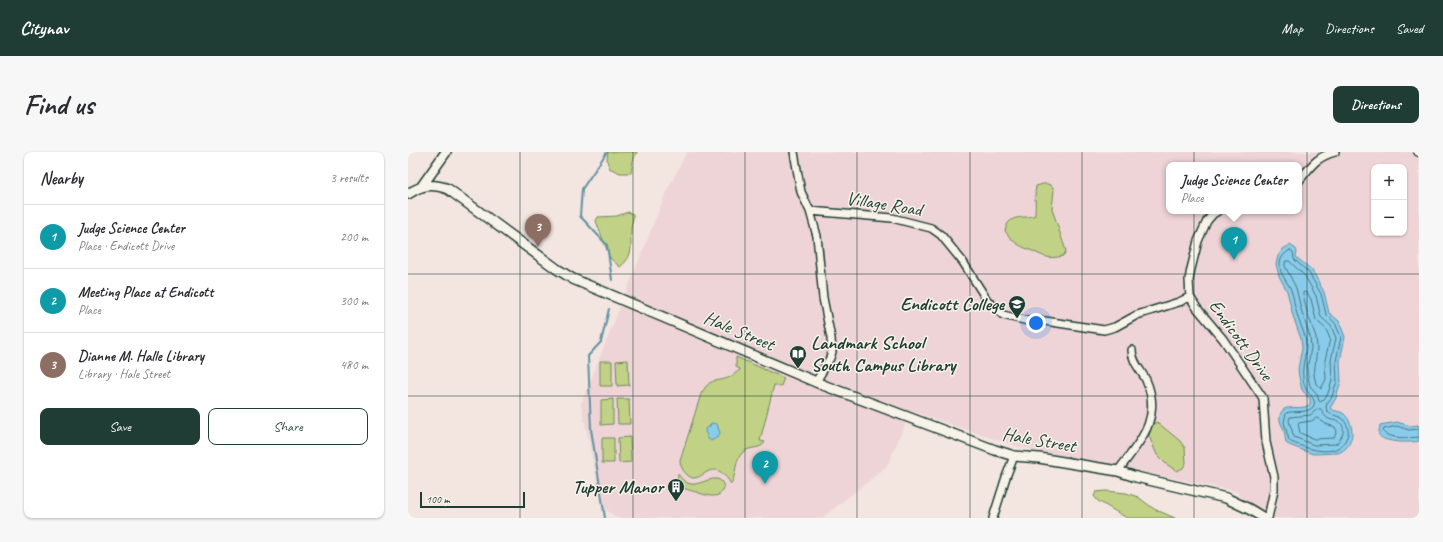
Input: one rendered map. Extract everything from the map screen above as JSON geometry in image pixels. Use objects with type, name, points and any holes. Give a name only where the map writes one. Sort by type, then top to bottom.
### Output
[{"type":"main road","points":[[408,194],[422,186],[446,152]]},
{"type":"main road","name":"Hale Street","points":[[422,186],[434,185],[448,189],[557,270],[573,279],[874,406],[1014,456],[1039,458],[1118,471],[1136,477],[1226,498],[1264,518]]},
{"type":"street","points":[[794,152],[801,192],[810,211],[817,236],[823,298],[832,345],[830,358],[816,382]]},
{"type":"street","points":[[1302,176],[1320,157],[1335,152]]},
{"type":"street","name":"Village Road","points":[[810,211],[892,218],[931,228],[941,234],[963,262],[987,300],[1003,315],[1028,321],[1045,321],[1104,330],[1115,327],[1137,315],[1190,297]]},
{"type":"street","name":"Endicott Drive","points":[[1213,214],[1207,221],[1198,241],[1189,280],[1190,297],[1197,308],[1223,339],[1263,398],[1266,442],[1274,477],[1274,490],[1268,518]]},
{"type":"street","points":[[1118,471],[1144,434],[1150,421],[1152,410],[1151,396],[1147,383],[1141,370],[1132,358],[1132,350]]},
{"type":"street","points":[[993,518],[1014,456]]},
{"type":"shaded area","name":"Endicott College","points":[[687,152],[1419,152],[1419,518],[1261,518],[1235,491],[1015,446],[911,411],[887,466],[822,518],[618,518],[603,508],[581,404],[666,193]]},
{"type":"green space","points":[[608,152],[637,152],[633,160],[631,173],[620,173],[609,168],[607,159]]},
{"type":"green space","points":[[1043,184],[1052,186],[1054,190],[1052,209],[1066,251],[1063,256],[1053,258],[1042,256],[1018,245],[1005,231],[1007,225],[1013,219],[1035,215],[1036,186]]},
{"type":"green space","points":[[628,212],[633,214],[631,227],[631,250],[625,263],[620,267],[610,258],[596,221],[598,217],[617,216]]},
{"type":"green space","points":[[736,357],[784,378],[781,386],[774,385],[760,441],[765,442],[761,446],[746,450],[740,455],[731,484],[721,472],[715,470],[711,470],[697,478],[692,478],[681,467],[680,461],[701,394],[711,382],[730,377],[740,370],[736,367]]},
{"type":"green space","points":[[628,360],[629,385],[617,386],[616,361]]},
{"type":"green space","points":[[600,361],[612,361],[612,386],[600,386]]},
{"type":"green space","points":[[613,399],[613,424],[601,425],[601,400]]},
{"type":"green space","points":[[617,399],[629,399],[630,424],[618,424]]},
{"type":"green space","points":[[1157,422],[1180,441],[1185,448],[1186,463],[1183,468],[1177,471],[1166,464],[1157,455],[1149,436],[1152,424]]},
{"type":"green space","points":[[630,437],[631,462],[619,463],[618,438]]},
{"type":"green space","points":[[602,438],[614,438],[614,463],[602,463]]},
{"type":"green space","points":[[678,474],[682,479],[691,484],[715,479],[719,480],[722,482],[724,488],[719,495],[716,496],[689,490],[680,485],[678,482]]},
{"type":"green space","points":[[1106,491],[1126,493],[1138,497],[1154,509],[1175,518],[1127,518],[1098,501],[1094,496],[1096,492]]},
{"type":"water","points":[[1290,245],[1296,249],[1296,257],[1312,270],[1324,292],[1329,313],[1339,321],[1345,337],[1340,361],[1341,382],[1336,398],[1330,408],[1344,414],[1351,424],[1352,435],[1348,446],[1338,453],[1313,454],[1289,445],[1286,443],[1284,430],[1280,421],[1280,414],[1286,408],[1301,407],[1310,404],[1310,399],[1302,390],[1299,377],[1298,369],[1302,348],[1301,339],[1293,316],[1287,291],[1279,276],[1276,264],[1278,256],[1283,249]]},
{"type":"water","points":[[1397,422],[1410,426],[1419,425],[1419,441],[1392,441],[1386,440],[1379,435],[1380,425]]},
{"type":"water","points":[[711,423],[717,424],[720,433],[718,437],[711,441],[707,438],[705,429],[710,426]]},
{"type":"waterway","points":[[607,152],[582,189],[580,216],[607,245],[612,280]]},
{"type":"waterway","points":[[605,518],[591,429],[588,356],[601,342],[609,309]]},
{"type":"place","name":"Dianne M. Halle Library","points":[[538,247]]},
{"type":"place","name":"Judge Science Center","points":[[1234,260]]},
{"type":"place","name":"Endicott College","points":[[1017,319]]},
{"type":"place","name":"Landmark School South Campus Library","points":[[798,369]]},
{"type":"place","name":"Meeting Place at Endicott","points":[[765,484]]},
{"type":"place","name":"Tupper Manor","points":[[676,502]]}]
